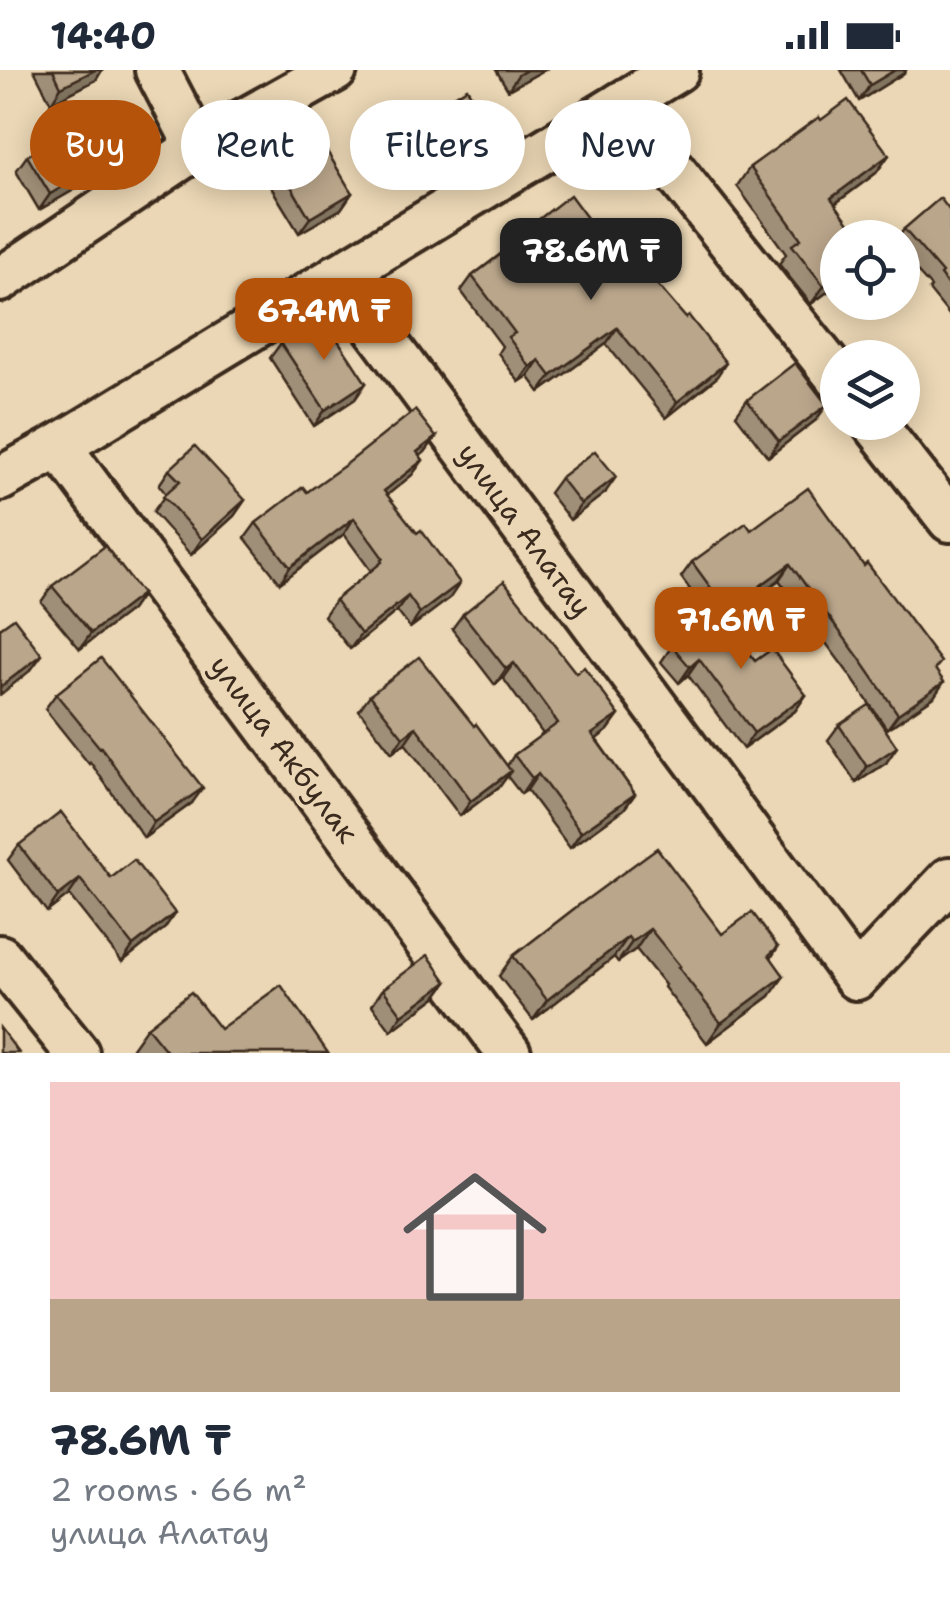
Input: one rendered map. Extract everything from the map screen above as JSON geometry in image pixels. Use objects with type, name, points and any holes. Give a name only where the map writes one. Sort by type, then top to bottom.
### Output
[{"type":"street","points":[[157,70],[181,116]]},
{"type":"street","points":[[281,100],[335,70]]},
{"type":"street","points":[[628,100],[677,70]]},
{"type":"street","points":[[0,479],[545,150]]},
{"type":"street","points":[[0,280],[181,158]]},
{"type":"street","points":[[689,190],[820,355]]},
{"type":"street","name":"улица Алатау","points":[[337,276],[856,978],[950,879]]},
{"type":"street","points":[[887,440],[950,520]]},
{"type":"street","name":"улица Акбулак","points":[[59,446],[509,1053]]},
{"type":"street","points":[[0,957],[77,1053]]},
{"type":"building","points":[[53,70],[95,70],[61,87]]},
{"type":"building","points":[[861,70],[895,70],[870,85]]},
{"type":"building","points":[[467,88],[474,100],[448,100]]},
{"type":"building","points":[[848,100],[889,155],[831,198],[847,220],[820,220],[820,281],[792,245],[801,239],[750,167],[819,117],[821,120]]},
{"type":"building","points":[[330,156],[352,193],[310,218],[293,190],[330,190]]},
{"type":"building","points":[[570,195],[613,253],[623,245],[686,318],[689,316],[726,363],[677,402],[617,328],[551,376],[539,360],[530,367],[508,337],[515,333],[472,276],[541,224],[538,220]]},
{"type":"building","points":[[940,198],[950,211],[950,288],[920,248],[920,220],[914,220]]},
{"type":"building","points":[[322,316],[366,383],[325,410],[281,343]]},
{"type":"building","points":[[795,363],[820,396],[820,410],[779,441],[747,400]]},
{"type":"building","points":[[415,410],[436,437],[417,452],[423,460],[384,491],[417,533],[421,530],[460,583],[420,613],[408,596],[361,634],[335,600],[383,558],[354,518],[290,567],[256,523],[303,487],[307,492],[348,463]]},
{"type":"building","points":[[195,446],[245,500],[202,539],[163,496],[180,481],[169,470]]},
{"type":"building","points":[[595,451],[616,477],[581,504],[560,478]]},
{"type":"building","points":[[808,488],[941,662],[935,669],[944,682],[898,714],[790,564],[727,610],[692,562],[746,523],[751,530]]},
{"type":"building","points":[[105,546],[142,594],[91,633],[52,586]]},
{"type":"building","points":[[504,581],[576,673],[584,667],[619,715],[592,734],[635,794],[581,832],[538,774],[532,778],[514,755],[558,723],[514,663],[506,669],[463,614]]},
{"type":"building","points":[[715,611],[755,661],[772,649],[806,695],[754,733],[699,659],[690,667],[672,646]]},
{"type":"building","points":[[14,618],[42,655],[0,687],[0,628]]},
{"type":"building","points":[[419,657],[511,771],[471,801],[416,727],[403,737],[370,695]]},
{"type":"building","points":[[101,658],[203,788],[154,822],[101,747],[56,694]]},
{"type":"building","points":[[869,705],[897,747],[867,767],[839,725]]},
{"type":"building","points":[[61,812],[111,878],[134,860],[175,913],[133,946],[80,879],[58,896],[19,845]]},
{"type":"building","points":[[657,848],[722,934],[752,912],[778,947],[769,955],[784,976],[721,1023],[650,929],[632,942],[628,937],[547,1000],[513,956]]},
{"type":"building","points":[[428,955],[447,982],[402,1015],[383,989]]},
{"type":"building","points":[[281,985],[328,1053],[168,1053],[147,1027],[191,992],[220,1029]]},
{"type":"building","points":[[0,1028],[19,1053],[0,1053]]}]
